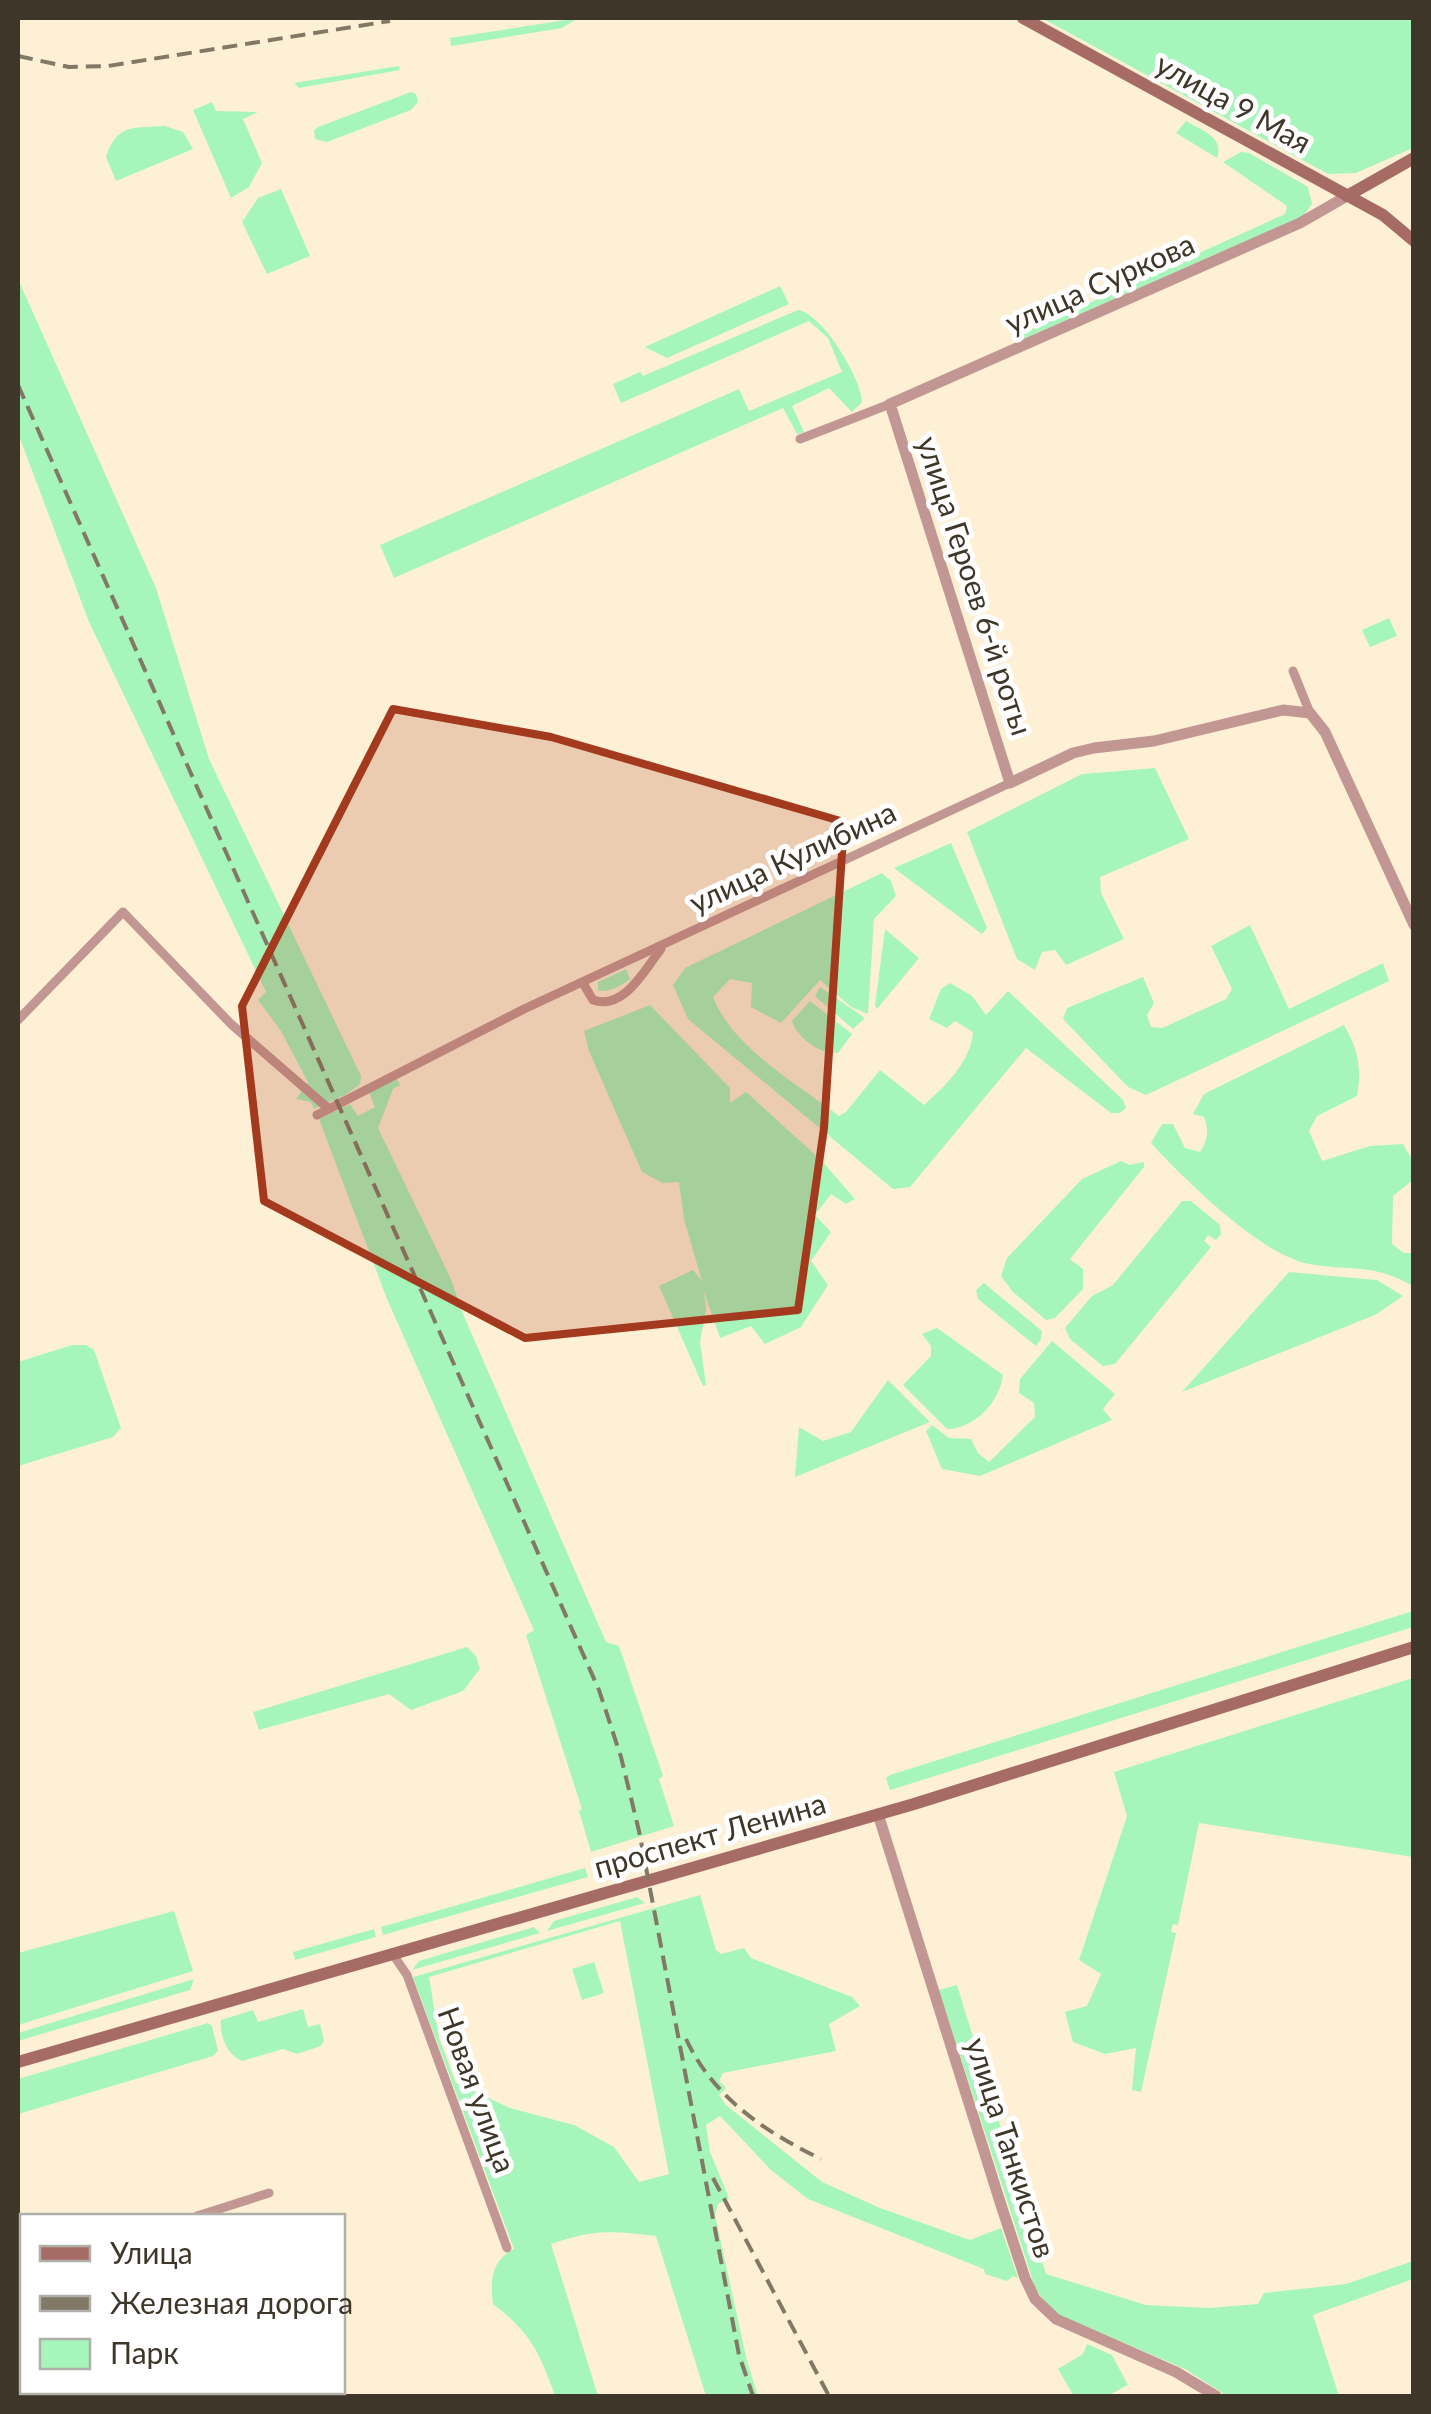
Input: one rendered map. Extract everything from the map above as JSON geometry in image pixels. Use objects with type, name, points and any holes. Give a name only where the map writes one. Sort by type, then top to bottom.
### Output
[{"type":"main road","name":"улица 9 Мая","points":[[1024,18],[1383,215],[1414,241]]},
{"type":"main road","name":"улица Суркова","points":[[1347,196],[1414,158]]},
{"type":"main road","name":"проспект Ленина","points":[[18,2062],[878,1814],[1414,1646]]},
{"type":"street","name":"улица Суркова","points":[[800,439],[890,404],[1300,223],[1347,196]]},
{"type":"street","name":"улица Героев 6-й роты","points":[[890,404],[1010,783]]},
{"type":"street","points":[[1293,671],[1414,925]]},
{"type":"street","name":"улица Кулибина","points":[[317,1114],[583,982],[1073,753],[1154,740],[1283,710],[1310,713]]},
{"type":"street","points":[[18,1020],[123,912],[231,1024],[329,1110]]},
{"type":"street","points":[[583,982],[590,997],[598,1002],[620,996],[636,983],[662,947]]},
{"type":"street","name":"улица Танкистов","points":[[878,1814],[1015,2248],[1035,2299],[1056,2319],[1176,2372],[1216,2396]]},
{"type":"street","name":"Новая улица","points":[[392,1953],[406,1975],[507,2248]]},
{"type":"street","points":[[203,2214],[270,2193]]},
{"type":"highlighted area","points":[[393,709],[551,737],[844,822],[824,1128],[798,1310],[525,1338],[264,1201],[242,1006]]},
{"type":"green space","points":[[578,18],[562,28],[451,46],[450,38]]},
{"type":"green space","points":[[1042,18],[1413,18],[1413,148],[1356,173],[1328,174]]},
{"type":"green space","points":[[399,66],[400,70],[299,88],[294,83]]},
{"type":"green space","points":[[411,92],[418,102],[411,110],[327,142],[315,139],[314,130],[318,127]]},
{"type":"green space","points":[[212,102],[216,111],[258,112],[243,119],[262,163],[249,187],[231,198],[193,110]]},
{"type":"green space","points":[[1186,121],[1215,139],[1217,158],[1176,133]]},
{"type":"green space","points":[[165,126],[183,132],[193,149],[116,181],[106,157],[115,138],[136,128]]},
{"type":"green space","points":[[1241,152],[1308,187],[1312,204],[1303,216],[1023,339],[1021,334],[1285,214],[1287,206],[1223,162]]},
{"type":"green space","points":[[281,189],[310,256],[267,274],[242,222],[258,198]]},
{"type":"green space","points":[[18,279],[156,588],[209,759],[361,1076],[360,1084],[347,1094],[314,1109],[311,1102],[296,1099],[308,1082],[281,1031],[258,1000],[266,992],[89,622],[18,433]]},
{"type":"green space","points":[[780,286],[789,304],[667,358],[645,347]]},
{"type":"green space","points":[[798,310],[818,322],[848,364],[862,402],[852,412],[829,388],[792,406],[804,432],[797,434],[783,408],[394,578],[380,545],[739,389],[749,411],[842,372],[828,338],[809,321],[621,403],[613,384],[640,372],[643,376]]},
{"type":"green space","points":[[1389,618],[1397,636],[1370,647],[1362,630]]},
{"type":"green space","points":[[1155,768],[1189,839],[1100,877],[1101,893],[1124,939],[1066,965],[1055,950],[1042,952],[1035,970],[1017,959],[967,832],[1082,774]]},
{"type":"green space","points":[[951,843],[987,928],[982,934],[894,868]]},
{"type":"green space","points":[[882,873],[891,881],[896,896],[874,919],[868,1014],[851,1007],[820,980],[781,1023],[751,1007],[752,983],[730,979],[713,997],[722,1015],[750,1048],[839,1116],[880,1070],[924,1105],[962,1063],[973,1032],[955,1021],[947,1028],[929,1019],[941,989],[950,983],[972,996],[986,1015],[1008,991],[1123,1100],[1126,1108],[1111,1113],[1026,1048],[910,1187],[893,1189],[688,1019],[673,985],[685,968]]},
{"type":"green space","points":[[1250,925],[1289,1009],[1383,963],[1389,981],[1146,1095],[1128,1087],[1063,1019],[1067,1008],[1143,977],[1154,1003],[1147,1015],[1151,1027],[1162,1028],[1226,999],[1232,989],[1211,946]]},
{"type":"green space","points":[[885,929],[919,958],[877,1009],[875,1005]]},
{"type":"green space","points":[[626,969],[630,979],[610,990],[598,990],[598,982]]},
{"type":"green space","points":[[820,987],[865,1018],[853,1029],[815,996]]},
{"type":"green space","points":[[810,1001],[852,1034],[838,1053],[817,1048],[795,1027],[792,1021]]},
{"type":"green space","points":[[650,1005],[730,1088],[730,1103],[746,1092],[821,1160],[855,1199],[846,1204],[831,1194],[815,1215],[831,1232],[811,1261],[828,1285],[801,1327],[765,1344],[751,1326],[720,1338],[704,1292],[706,1310],[700,1342],[706,1385],[703,1386],[659,1286],[693,1270],[702,1281],[684,1219],[679,1182],[663,1183],[642,1172],[584,1031]]},
{"type":"green space","points":[[1344,1025],[1358,1059],[1357,1096],[1317,1116],[1309,1131],[1322,1161],[1370,1146],[1403,1144],[1413,1161],[1413,1180],[1393,1196],[1392,1244],[1404,1253],[1413,1253],[1413,1286],[1373,1271],[1309,1264],[1269,1247],[1203,1195],[1151,1143],[1162,1124],[1173,1124],[1185,1148],[1200,1152],[1207,1126],[1204,1117],[1193,1114],[1204,1094]]},
{"type":"green space","points":[[396,1077],[400,1085],[393,1089],[378,1128],[451,1279],[606,1642],[619,1646],[663,1776],[659,1779],[674,1826],[591,1852],[579,1811],[582,1809],[526,1635],[534,1630],[387,1299],[319,1119],[350,1104],[358,1116],[375,1107],[369,1092]]},
{"type":"green space","points":[[1121,1161],[1129,1165],[1144,1162],[1144,1167],[1070,1259],[1083,1269],[1083,1289],[1055,1318],[1046,1320],[1013,1292],[1001,1276],[1007,1258],[1082,1179]]},
{"type":"green space","points":[[1182,1201],[1191,1201],[1220,1225],[1221,1234],[1216,1240],[1208,1235],[1204,1241],[1211,1247],[1115,1364],[1103,1366],[1070,1339],[1065,1328],[1092,1296],[1113,1285]]},
{"type":"green space","points":[[1289,1272],[1377,1280],[1403,1296],[1375,1315],[1182,1392]]},
{"type":"green space","points":[[984,1283],[1042,1331],[1036,1346],[978,1299],[976,1290]]},
{"type":"green space","points":[[937,1328],[1003,1375],[991,1404],[976,1419],[957,1428],[947,1429],[903,1385],[931,1356],[931,1346],[922,1334]]},
{"type":"green space","points":[[1052,1341],[1115,1394],[1103,1409],[1112,1420],[980,1476],[942,1469],[926,1431],[932,1425],[949,1438],[971,1439],[978,1453],[989,1462],[1035,1417],[1034,1403],[1019,1393],[1020,1379]]},
{"type":"green space","points":[[72,1345],[86,1345],[94,1350],[121,1428],[113,1437],[18,1466],[18,1362]]},
{"type":"green space","points":[[888,1380],[930,1422],[795,1477],[799,1427],[823,1441],[851,1432]]},
{"type":"green space","points":[[1413,1611],[1413,1627],[890,1790],[886,1778],[890,1775]]},
{"type":"green space","points":[[467,1647],[476,1656],[480,1669],[463,1691],[411,1710],[389,1694],[259,1730],[253,1712]]},
{"type":"green space","points":[[1413,1678],[1413,1857],[1199,1823],[1178,1925],[1173,1924],[1171,1932],[1176,1933],[1141,2092],[1132,2090],[1136,2048],[1105,2054],[1073,2042],[1065,2012],[1087,2006],[1101,1974],[1079,1960],[1127,1816],[1114,1772]]},
{"type":"green space","points":[[585,1868],[588,1877],[383,1935],[381,1927]]},
{"type":"green space","points":[[700,1895],[716,1950],[721,1954],[744,1948],[751,1958],[852,1997],[860,2006],[829,2024],[836,2051],[723,2073],[719,2081],[726,2088],[719,2095],[726,2105],[822,2182],[880,2208],[970,2240],[1001,2228],[1018,2278],[1013,2276],[1007,2281],[985,2274],[984,2269],[808,2199],[771,2170],[720,2116],[706,2125],[710,2152],[729,2198],[718,2204],[715,2215],[758,2396],[706,2396],[656,2236],[614,2232],[551,2244],[598,2396],[555,2396],[532,2344],[493,2304],[496,2265],[514,2249],[413,1977]],"holes":[[[620,1921],[669,2174],[639,2182],[614,2147],[574,2125],[510,2108],[456,2083],[439,2038],[429,1977]]]},
{"type":"green space","points":[[637,1897],[645,1903],[547,1931],[554,1921]]},
{"type":"green space","points":[[174,1911],[193,1971],[18,2025],[18,1953]]},
{"type":"green space","points":[[534,1927],[540,1933],[412,1970],[419,1961]]},
{"type":"green space","points":[[374,1929],[376,1937],[295,1960],[293,1952]]},
{"type":"green space","points":[[594,1962],[604,1993],[582,2000],[572,1969]]},
{"type":"green space","points":[[194,1979],[190,1990],[18,2041],[18,2033]]},
{"type":"green space","points":[[957,1985],[1046,2274],[1146,2305],[1209,2308],[1258,2304],[1264,2293],[1346,2284],[1413,2261],[1413,2279],[1313,2315],[1339,2396],[1227,2396],[1185,2369],[1059,2315],[1046,2304],[1035,2287],[939,1990]]},
{"type":"green space","points":[[303,2009],[308,2027],[320,2024],[324,2040],[321,2046],[297,2054],[283,2049],[242,2061],[225,2044],[221,2020],[253,2010],[258,2022]]},
{"type":"green space","points":[[208,2023],[218,2051],[213,2056],[18,2114],[18,2079]]},
{"type":"green space","points":[[1087,2344],[1112,2355],[1128,2385],[1107,2396],[1074,2396],[1058,2369],[1083,2354]]},
{"type":"railway","points":[[18,56],[69,67],[108,66],[390,21]]},
{"type":"railway","points":[[18,385],[599,1690],[639,1831],[739,2355],[753,2396]]},
{"type":"railway","points":[[686,2039],[711,2078],[743,2111],[821,2159]]},
{"type":"railway","points":[[713,2178],[829,2396]]}]
